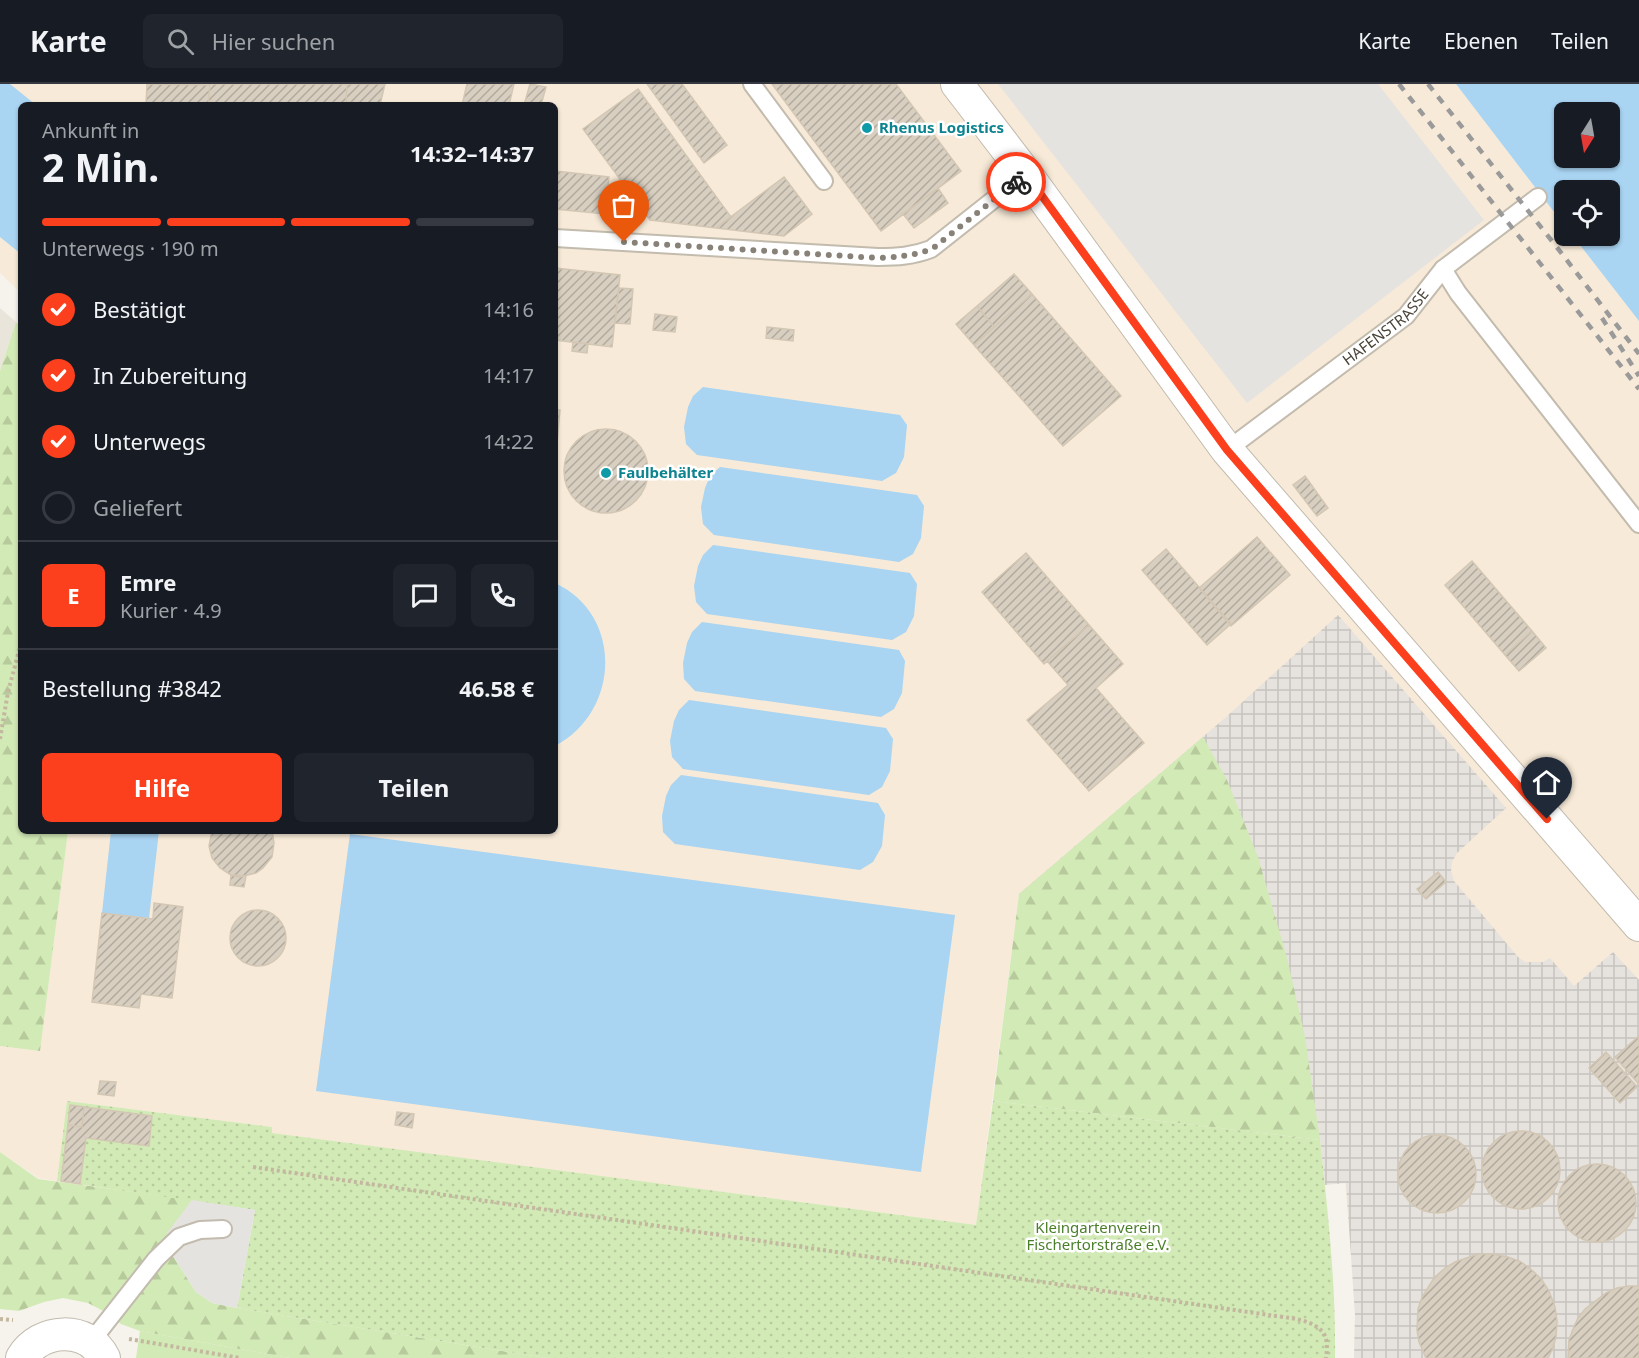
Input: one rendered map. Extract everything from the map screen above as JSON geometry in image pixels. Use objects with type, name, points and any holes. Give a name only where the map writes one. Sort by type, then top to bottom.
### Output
[{"type":"street","points":[[957,84],[1026,174],[1227,450],[1639,925]]},
{"type":"street","points":[[22,1358],[35,1343],[48,1336],[62,1334],[76,1336],[97,1350]]},
{"type":"lane","points":[[752,84],[824,181]]},
{"type":"lane","points":[[558,238],[878,258],[917,255],[932,249],[1026,174]]},
{"type":"lane","name":"HAFENSTRASSE","points":[[1227,450],[1406,316],[1443,269],[1538,197]]},
{"type":"lane","points":[[1443,269],[1458,293],[1639,524]]},
{"type":"lane","points":[[97,1350],[156,1259],[179,1237],[200,1230],[223,1229]]},
{"type":"path","points":[[0,739],[8,692],[18,654]]},
{"type":"path","points":[[253,1167],[1269,1315],[1316,1326],[1324,1334],[1327,1345],[1326,1358]]},
{"type":"shaded area","points":[[0,84],[1456,84],[1554,212],[1554,246],[1581,246],[1639,321],[1639,1358],[1354,1358],[1354,1284],[1338,1101],[1019,894],[976,1225],[271,1133],[272,1127],[67,1101],[57,1181],[38,1178],[0,1152],[0,1046],[40,1051],[68,834],[558,834],[558,102],[18,102],[18,290],[0,273]]},
{"type":"shaded area","points":[[998,84],[1378,84],[1484,220],[1247,403]]},
{"type":"shaded area","points":[[0,308],[16,322],[0,371]]},
{"type":"shaded area","points":[[1338,615],[1506,808],[1457,853],[1452,862],[1451,871],[1454,881],[1518,957],[1525,962],[1543,962],[1550,958],[1574,986],[1613,952],[1639,980],[1639,1358],[1354,1358],[1355,1315],[1346,1183],[1325,1185],[1320,1140],[1019,894],[1225,718]]},
{"type":"shaded area","points":[[192,1200],[255,1210],[237,1308],[212,1303],[196,1292],[166,1245],[167,1233]]},
{"type":"green space","points":[[16,322],[18,324],[18,834],[68,834],[40,1051],[0,1046],[0,371]]},
{"type":"green space","points":[[1203,737],[1227,780],[1258,857],[1287,958],[1305,1037],[1320,1140],[993,1101],[1019,894]]},
{"type":"green space","name":"Kleingartenverein Fischertorstraße e.V.","points":[[67,1101],[272,1127],[272,1133],[976,1225],[993,1101],[1320,1140],[1333,1276],[1335,1358],[546,1358],[237,1308],[255,1210],[57,1181]]},
{"type":"green space","points":[[0,1152],[38,1179],[192,1200],[166,1245],[196,1292],[212,1303],[546,1358],[290,1358],[140,1331],[121,1324],[88,1303],[63,1298],[19,1311],[0,1309]]},
{"type":"green space","points":[[140,1331],[290,1358],[136,1358]]},
{"type":"water","points":[[0,84],[10,84],[32,102],[18,102],[18,252],[0,237]]},
{"type":"water","points":[[1456,84],[1639,84],[1639,321],[1581,246],[1620,246],[1620,180],[1554,180],[1554,212]]},
{"type":"water","points":[[703,387],[900,415],[907,425],[904,457],[896,473],[882,481],[697,455],[686,444],[684,427],[693,396]]},
{"type":"water","points":[[720,467],[917,495],[924,506],[921,538],[913,554],[899,562],[714,535],[703,524],[701,507],[710,476]]},
{"type":"water","points":[[713,545],[910,573],[917,584],[914,616],[906,632],[892,640],[707,614],[696,602],[694,586],[703,555]]},
{"type":"water","points":[[558,585],[577,598],[593,617],[602,640],[605,664],[602,688],[592,711],[576,731],[558,744]]},
{"type":"water","points":[[702,622],[899,650],[905,661],[902,693],[894,709],[881,717],[695,691],[684,679],[683,663],[692,632]]},
{"type":"water","points":[[689,700],[886,728],[893,739],[890,771],[882,787],[869,795],[683,769],[672,757],[670,741],[679,710]]},
{"type":"water","points":[[681,775],[878,803],[885,815],[882,846],[873,862],[860,870],[675,844],[663,832],[662,816],[671,785]]},
{"type":"water","points":[[111,834],[159,834],[149,918],[102,913]]},
{"type":"water","points":[[350,834],[955,915],[921,1172],[316,1091]]},
{"type":"building","points":[[147,84],[210,85],[208,102],[146,102]]},
{"type":"building","points":[[210,84],[347,84],[346,102],[208,102]]},
{"type":"building","points":[[347,84],[385,84],[381,102],[346,102]]},
{"type":"building","points":[[467,84],[514,84],[510,102],[463,102]]},
{"type":"building","points":[[530,84],[546,87],[542,102],[525,102]]},
{"type":"building","points":[[647,84],[682,84],[727,145],[704,163]]},
{"type":"building","name":"Rhenus Logistics","points":[[772,84],[896,84],[961,171],[881,231]]},
{"type":"building","points":[[638,89],[731,217],[716,228],[650,220],[583,129]]},
{"type":"building","points":[[558,171],[609,177],[605,214],[558,209]]},
{"type":"building","points":[[784,177],[812,214],[784,236],[716,228]]},
{"type":"building","points":[[938,188],[948,203],[914,228],[903,214]]},
{"type":"building","points":[[558,268],[620,275],[612,347],[558,340]]},
{"type":"building","points":[[1014,274],[1032,294],[994,327],[977,306]]},
{"type":"building","points":[[619,288],[633,289],[630,324],[615,323]]},
{"type":"building","points":[[1032,294],[1121,396],[1063,446],[974,345]]},
{"type":"building","points":[[977,306],[994,327],[974,345],[956,324]]},
{"type":"building","points":[[655,314],[677,317],[675,332],[653,330]]},
{"type":"building","points":[[767,327],[794,330],[793,341],[766,338]]},
{"type":"building","points":[[573,342],[588,344],[587,353],[572,351]]},
{"type":"building","name":"Faulbehälter","points":[[598,429],[614,429],[630,436],[641,447],[648,463],[645,487],[636,501],[614,513],[598,513],[582,506],[571,495],[564,479],[564,463],[571,447],[582,436]]},
{"type":"building","points":[[1305,476],[1328,508],[1317,516],[1293,485]]},
{"type":"building","points":[[1257,537],[1290,575],[1231,626],[1199,588]]},
{"type":"building","points":[[1166,549],[1231,624],[1207,645],[1142,570]]},
{"type":"building","points":[[1026,553],[1089,625],[1044,664],[982,592]]},
{"type":"building","points":[[1472,561],[1532,631],[1505,655],[1445,585]]},
{"type":"building","points":[[1089,625],[1123,664],[1096,688],[1144,743],[1089,791],[1027,720],[1068,685],[1047,661]]},
{"type":"building","points":[[1532,631],[1546,648],[1519,671],[1505,655]]},
{"type":"building","points":[[211,834],[272,834],[274,843],[272,857],[263,868],[256,873],[240,877],[231,875],[220,868],[212,858],[209,846]]},
{"type":"building","points":[[1438,872],[1446,882],[1426,899],[1417,889]]},
{"type":"building","points":[[231,875],[246,876],[244,887],[230,885]]},
{"type":"building","points":[[154,903],[183,907],[172,998],[141,994],[139,1008],[92,1002],[102,913],[153,919]]},
{"type":"building","points":[[252,910],[264,910],[278,918],[286,932],[284,949],[278,958],[264,966],[252,966],[235,954],[230,944],[230,932],[242,915]]},
{"type":"building","points":[[1639,1036],[1639,1084],[1615,1057]]},
{"type":"building","points":[[1606,1052],[1637,1087],[1620,1103],[1589,1068]]},
{"type":"building","points":[[100,1081],[116,1082],[114,1096],[98,1094]]},
{"type":"building","points":[[70,1105],[84,1107],[82,1127],[68,1125]]},
{"type":"building","points":[[84,1107],[152,1116],[149,1146],[86,1138],[80,1184],[61,1181],[68,1125],[82,1127]]},
{"type":"building","points":[[397,1112],[414,1114],[412,1128],[395,1125]]},
{"type":"building","points":[[1513,1131],[1529,1131],[1543,1137],[1554,1148],[1560,1162],[1560,1178],[1554,1192],[1543,1203],[1529,1209],[1513,1209],[1499,1203],[1488,1192],[1482,1178],[1482,1162],[1488,1148],[1499,1137]]},
{"type":"building","points":[[1429,1135],[1445,1135],[1459,1141],[1470,1152],[1476,1166],[1476,1182],[1470,1196],[1459,1207],[1445,1213],[1429,1213],[1415,1207],[1404,1196],[1398,1182],[1398,1166],[1404,1152],[1415,1141]]},
{"type":"building","points":[[1589,1164],[1605,1164],[1619,1170],[1630,1181],[1636,1195],[1636,1211],[1630,1225],[1619,1236],[1605,1242],[1589,1242],[1575,1236],[1564,1225],[1558,1211],[1558,1195],[1564,1181],[1575,1170]]},
{"type":"building","points":[[1478,1254],[1493,1254],[1521,1262],[1542,1280],[1555,1307],[1557,1321],[1556,1337],[1548,1358],[1426,1358],[1417,1330],[1418,1309],[1422,1297],[1434,1278],[1445,1268]]},
{"type":"building","points":[[1629,1286],[1639,1286],[1639,1358],[1568,1358],[1569,1340],[1578,1318],[1585,1309],[1606,1293]]},
{"type":"railway","points":[[1399,84],[1639,389]]},
{"type":"railway","points":[[1428,84],[1639,354]]},
{"type":"railway","points":[[1602,318],[1639,376]]},
{"type":"way so far","points":[[624,242],[878,258],[917,255],[932,249],[1016,182]]},
{"type":"place","name":"Rhenus Logistics","points":[[867,128]]},
{"type":"place","name":"Faulbehälter","points":[[606,473]]},
{"type":"route","points":[[1016,182],[1026,174],[1227,450],[1547,819]]}]
